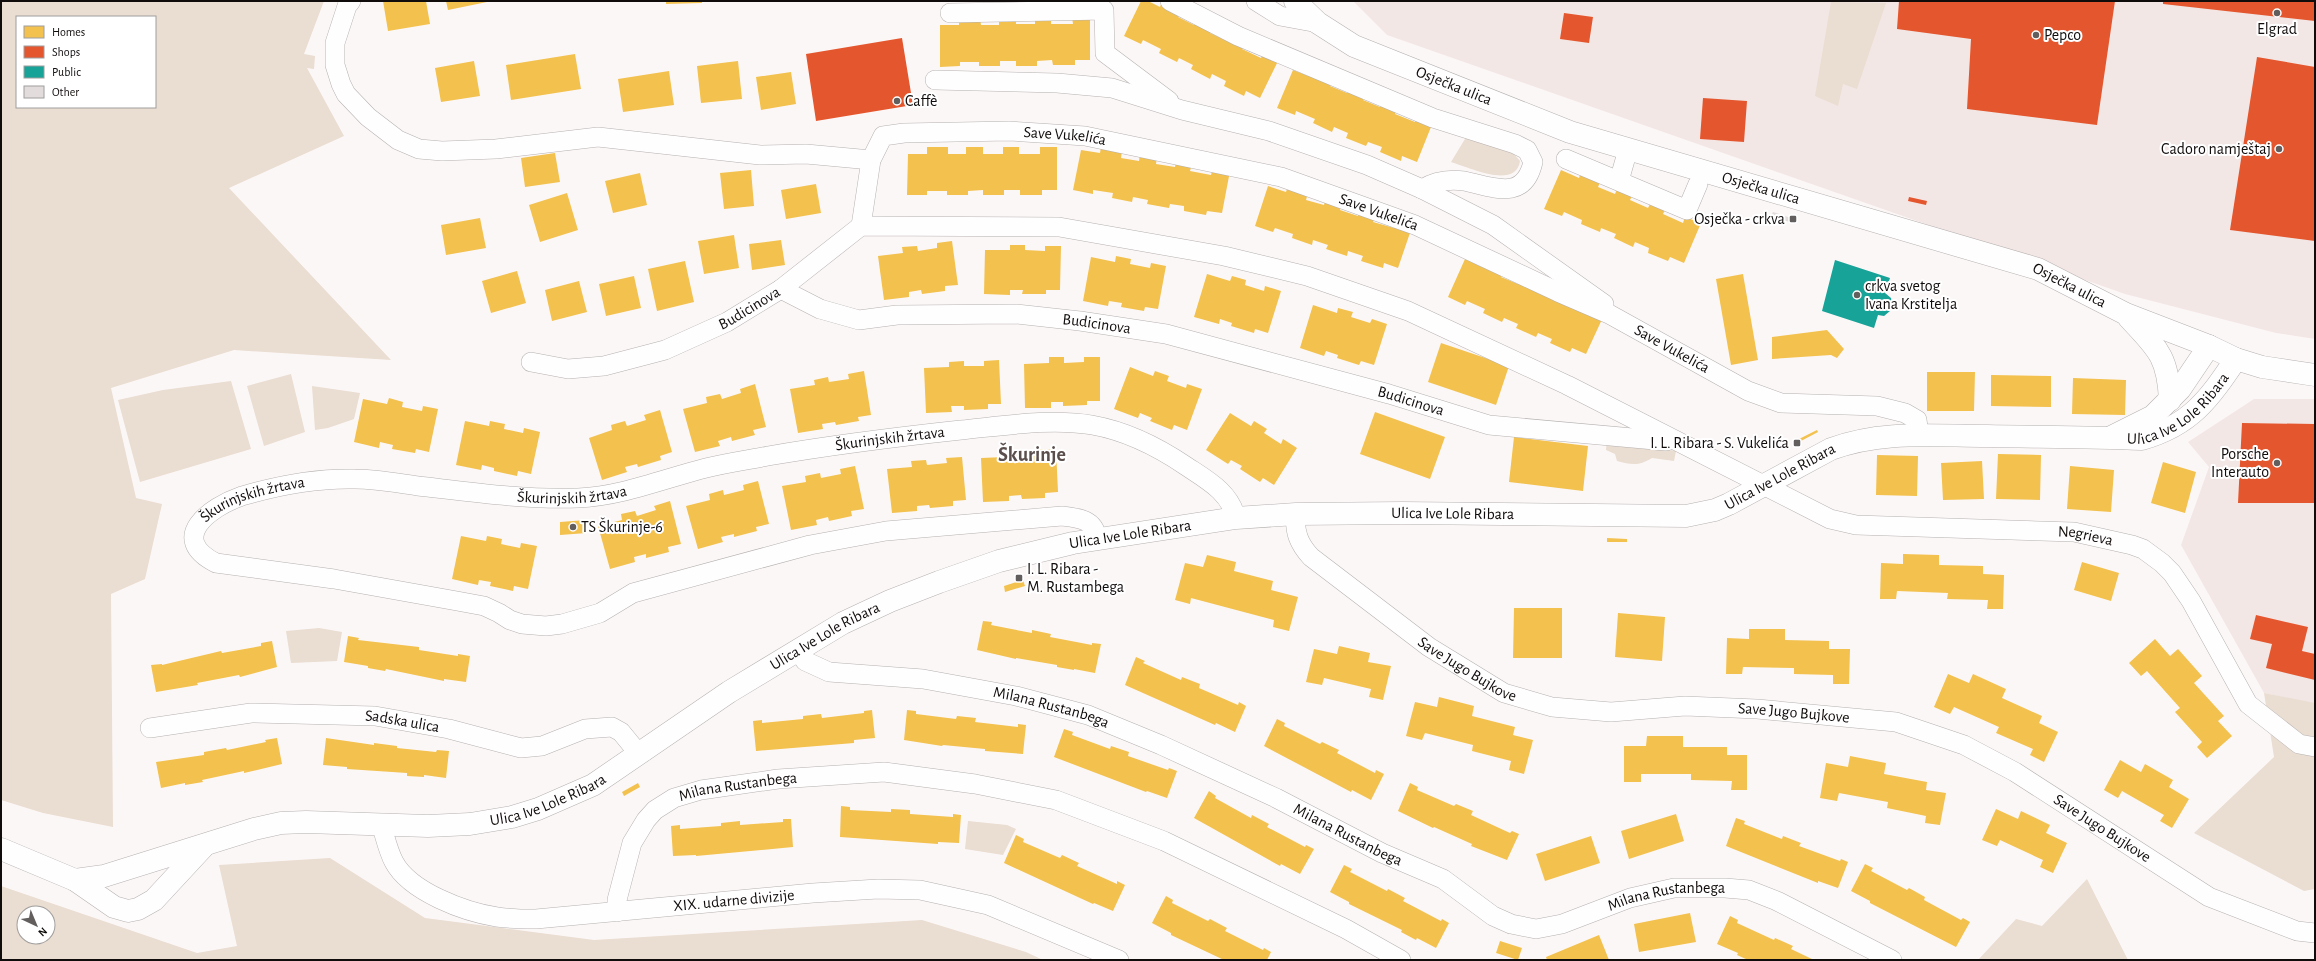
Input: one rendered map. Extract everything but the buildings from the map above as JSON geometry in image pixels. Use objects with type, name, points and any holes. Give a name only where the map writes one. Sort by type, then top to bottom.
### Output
[{"type":"street","points":[[351,1],[347,6],[335,43],[335,65],[341,84],[351,99],[368,117],[398,140],[420,150],[496,149],[598,137],[760,155],[806,154],[871,160]]},
{"type":"street","points":[[1170,1],[1238,36],[1433,118],[1515,144],[1527,150],[1533,162],[1527,179],[1518,187],[1510,189],[1487,187],[1464,181],[1443,181],[1431,184],[1422,189]]},
{"type":"street","points":[[1256,1],[1280,16],[1318,23]]},
{"type":"street","name":"Osječka ulica","points":[[1295,1],[1318,23],[1354,46],[1570,132],[2038,269],[2126,314],[2209,346],[2236,359],[2262,367],[2315,375]]},
{"type":"street","points":[[950,13],[1104,10],[1105,52],[1182,110]]},
{"type":"street","points":[[935,80],[1057,83],[1112,88],[1182,110],[1269,130],[1367,165],[1422,189],[1493,225],[1603,302],[1609,314]]},
{"type":"street","name":"Save Vukelića","points":[[861,226],[871,160],[883,136],[904,133],[1009,131],[1093,138],[1281,177],[1415,225],[1558,292],[1609,314],[1748,391],[1782,403],[1877,406],[1905,413],[1917,420],[1919,434]]},
{"type":"street","points":[[1566,159],[1687,210],[1698,184]]},
{"type":"street","points":[[1619,181],[1625,160]]},
{"type":"street","points":[[781,289],[861,226]]},
{"type":"street","name":"Negrieva","points":[[861,226],[1059,227],[1224,256],[1307,276],[1408,312],[1567,385],[1674,442],[1765,485],[1830,519],[1856,525],[2074,532],[2104,538],[2143,550],[2172,573],[2191,601],[2248,704],[2299,744],[2315,747]]},
{"type":"street","name":"Budicinova","points":[[531,362],[568,369],[604,366],[665,350],[727,322],[781,289],[820,309],[859,320],[897,315],[1016,314],[1080,321],[1166,334],[1389,394],[1489,426],[1674,442]]},
{"type":"street","points":[[2126,314],[2165,362],[2169,376],[2170,400]]},
{"type":"street","name":"Ulica Ive Lole Ribara","points":[[2108,438],[2135,427],[2153,416],[2180,389],[2209,346]]},
{"type":"street","name":"Ulica Ive Lole Ribara","points":[[75,880],[104,876],[254,829],[281,823],[470,824],[512,818],[550,804],[592,785],[729,692],[798,649],[850,620],[890,601],[939,582],[999,562],[1097,538],[1236,518],[1296,514],[1402,513],[1686,516],[1715,510],[1765,485],[1814,457],[1849,443],[1880,436],[1919,434],[2142,439],[2166,433],[2187,419],[2205,401],[2236,359]]},
{"type":"street","name":"Škurinjskih žrtava","points":[[1097,538],[1096,530],[1084,518],[1062,516],[886,531],[810,545],[683,578],[633,592],[600,613],[546,626],[522,624],[510,620],[484,606],[334,579],[216,563],[200,552],[196,545],[195,537],[196,527],[209,512],[226,502],[282,485],[324,480],[358,479],[516,496],[575,498],[600,496],[708,467],[824,446],[880,438],[1040,423],[1090,424],[1135,437],[1179,462],[1219,489],[1230,501],[1236,518]]},
{"type":"street","name":"Save Jugo Bujkove","points":[[1296,514],[1295,525],[1297,536],[1302,547],[1311,557],[1429,647],[1504,693],[1552,707],[1611,712],[1685,706],[1757,709],[1896,722],[1964,745],[2015,772],[2209,897],[2297,931],[2315,933]]},
{"type":"street","name":"Milana Rustanbega","points":[[798,649],[806,661],[829,672],[923,680],[1016,696],[1088,715],[1161,745],[1276,798],[1382,853],[1443,879],[1493,916],[1511,924],[1536,929],[1562,924],[1630,898],[1674,888],[1725,888],[1749,890],[1778,901],[1892,960]]},
{"type":"street","name":"Sadska ulica","points":[[150,728],[251,713],[368,715],[449,729],[521,748],[542,746],[585,729],[612,727],[621,732],[638,754]]},
{"type":"street","name":"Milana Rustanbega","points":[[618,912],[617,900],[632,843],[646,820],[655,810],[674,798],[701,790],[778,779],[884,772],[975,784],[1056,800],[1164,841],[1346,929],[1401,960]]},
{"type":"street","name":"XIX. udarne divizije","points":[[381,824],[394,862],[409,879],[447,902],[470,912],[498,918],[536,919],[805,894],[878,889],[920,890],[988,905],[1119,960]]},
{"type":"street","points":[[1,849],[75,880],[114,907],[128,912],[138,910],[154,900],[167,889],[205,845]]},
{"type":"shaded area","points":[[1,1],[324,1],[304,54],[315,56],[314,69],[307,68],[344,136],[229,188],[391,360],[234,350],[111,388],[136,498],[162,504],[145,579],[111,594],[113,827],[43,813],[1,800]]},
{"type":"shaded area","points":[[1353,1],[2315,1],[2315,339],[2276,333],[2125,294],[1387,35]]},
{"type":"shaded area","points":[[1831,2],[1886,3],[1857,89],[1843,84],[1838,106],[1815,96]]},
{"type":"shaded area","points":[[1468,134],[1496,144],[1510,151],[1520,161],[1517,170],[1510,174],[1490,174],[1479,172],[1451,162]]},
{"type":"shaded area","points":[[291,374],[305,432],[264,446],[247,386]]},
{"type":"shaded area","points":[[231,381],[251,449],[140,482],[118,400],[163,390]]},
{"type":"shaded area","points":[[312,386],[360,393],[354,419],[328,428],[315,430]]},
{"type":"shaded area","points":[[2254,399],[2315,399],[2315,704],[2264,693],[2181,545],[2209,467],[2188,442]]},
{"type":"shaded area","points":[[1607,439],[1676,451],[1674,461],[1652,458],[1639,464],[1635,464],[1617,461],[1615,454],[1606,450]]},
{"type":"shaded area","points":[[319,628],[342,632],[337,661],[291,663],[286,631]]},
{"type":"shaded area","points":[[2264,693],[2315,703],[2315,889],[2304,891],[2194,833],[2274,757]]},
{"type":"shaded area","points":[[968,821],[1007,825],[1016,829],[1003,855],[965,849]]},
{"type":"shaded area","points":[[330,858],[425,918],[594,940],[922,920],[1026,952],[1043,960],[1,960],[1,886],[197,953],[237,946],[219,865]]},
{"type":"shaded area","points":[[2087,879],[2128,960],[1978,960],[2016,919],[2042,926]]},
{"type":"place","name":"Elgrad","points":[[2277,13]]},
{"type":"place","name":"Pepco","points":[[2036,35]]},
{"type":"place","name":"Caffè","points":[[897,101]]},
{"type":"place","name":"Cadoro namještaj","points":[[2279,149]]},
{"type":"place","name":"Osječka - crkva","points":[[1793,219]]},
{"type":"place","name":"crkva svetog Ivana Krstitelja","points":[[1857,295]]},
{"type":"place","name":"I. L. Ribara - S. Vukelića","points":[[1797,443]]},
{"type":"place","name":"Porsche Interauto","points":[[2277,463]]},
{"type":"place","name":"TS Škurinje-6","points":[[573,527]]},
{"type":"place","name":"I. L. Ribara - M. Rustambega","points":[[1019,578]]},
{"type":"district","name":"Škurinje","points":[[1032,455]]}]
